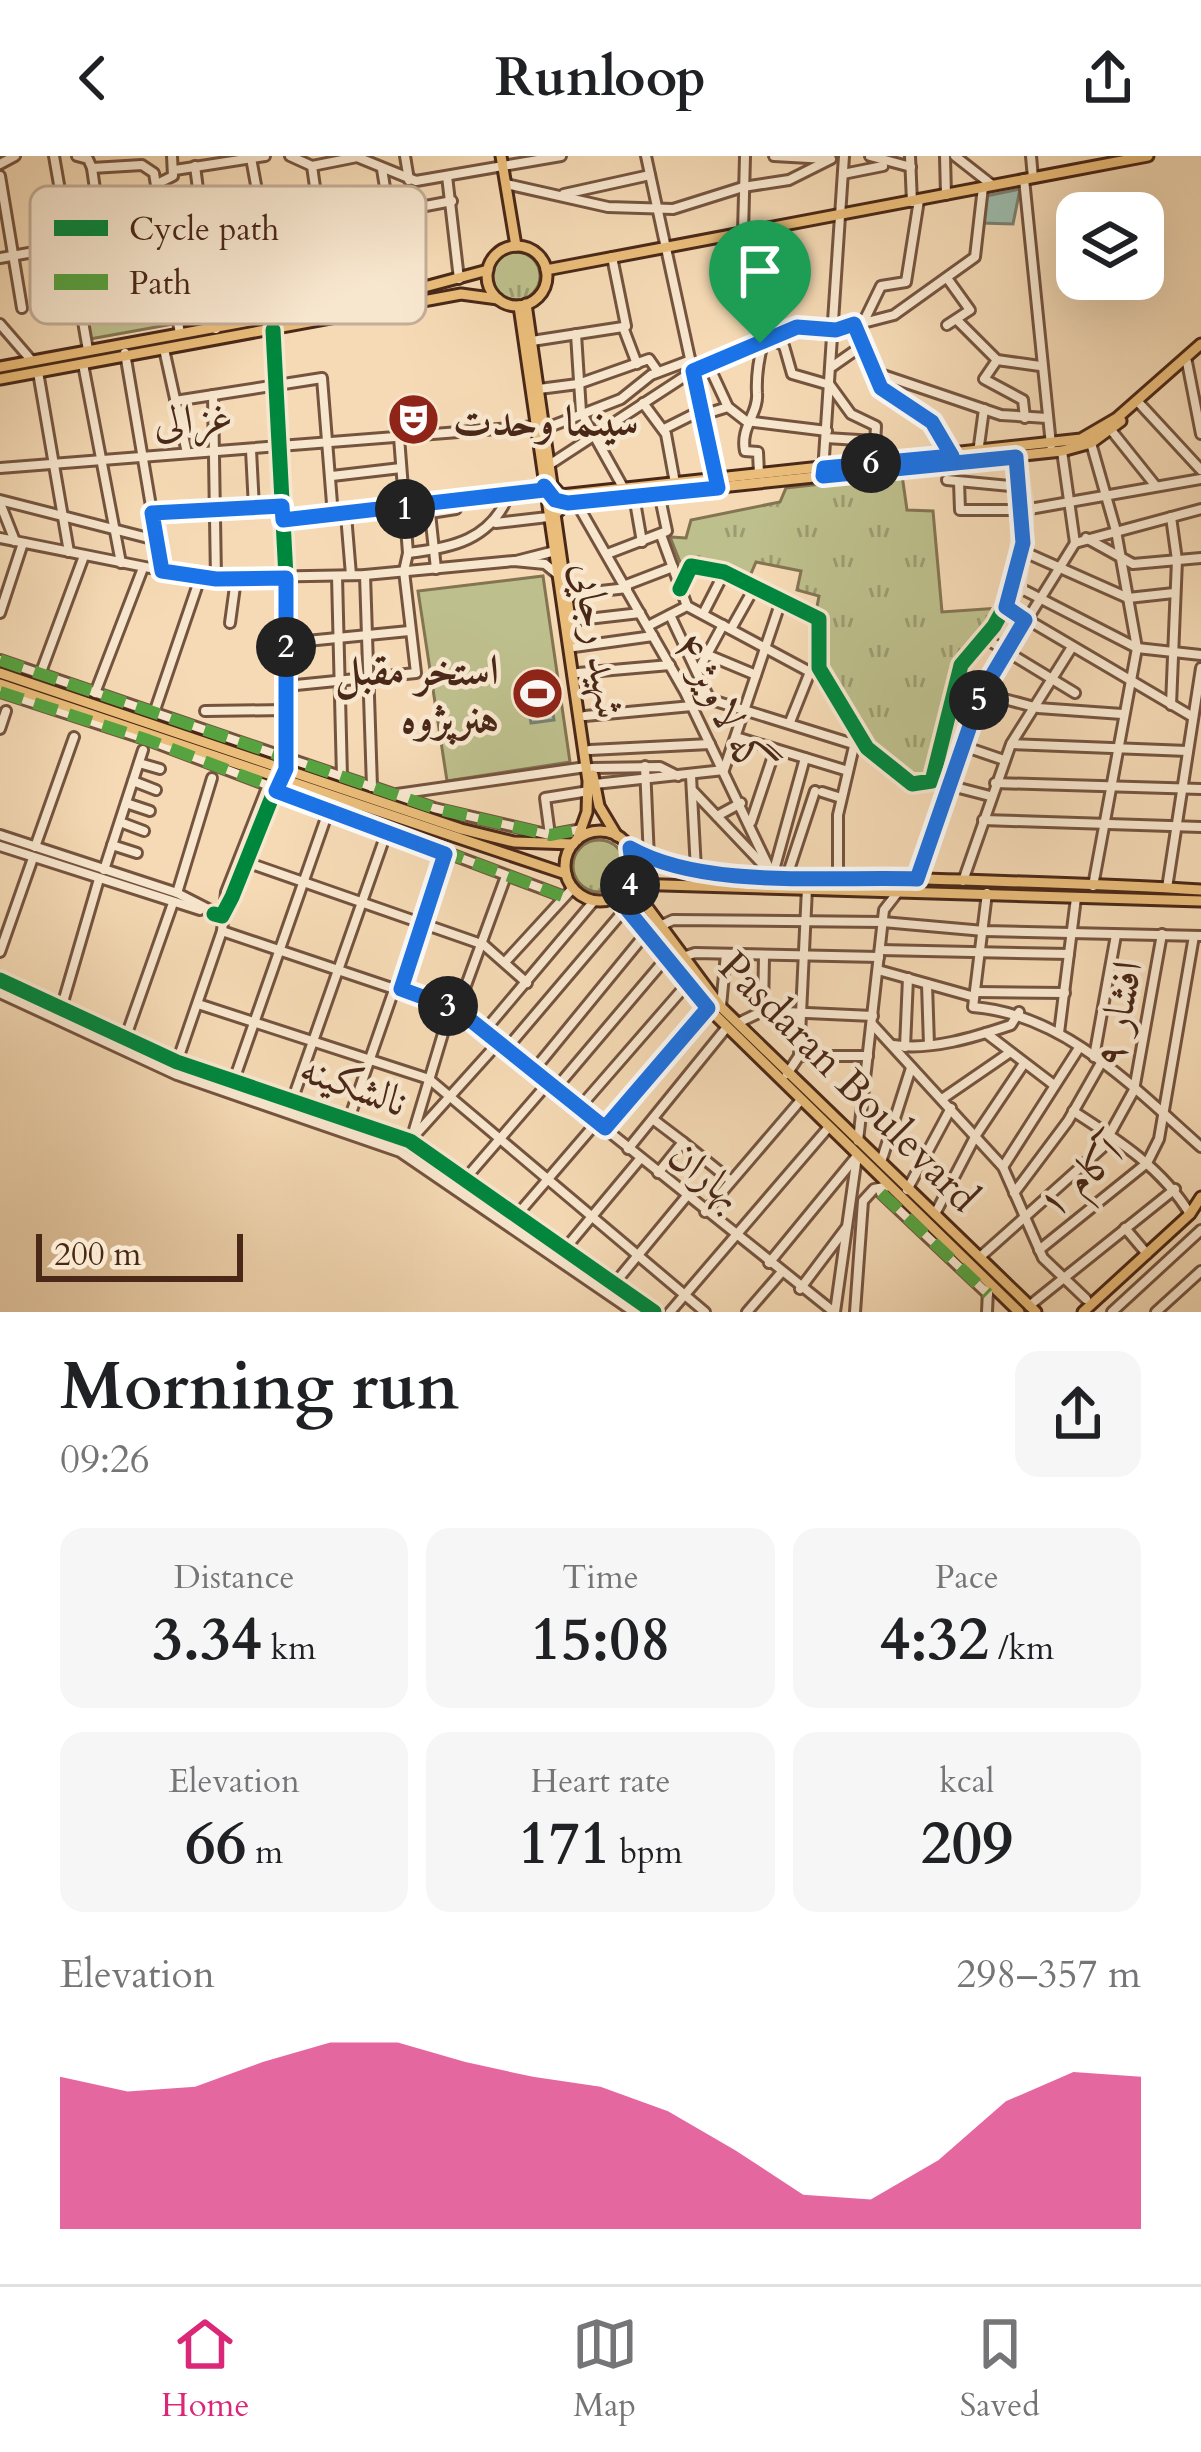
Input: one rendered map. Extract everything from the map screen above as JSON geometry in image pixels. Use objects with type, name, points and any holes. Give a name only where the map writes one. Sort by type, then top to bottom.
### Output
[{"type":"main road","points":[[546,270],[1028,179],[1090,161],[1148,156]]},
{"type":"main road","points":[[502,161],[516,246]]},
{"type":"main road","points":[[426,287],[488,270],[497,253],[516,246],[539,255],[546,270],[543,291],[523,305],[461,294],[426,300]]},
{"type":"main road","points":[[488,270],[498,298]]},
{"type":"main road","points":[[459,281],[461,294]]},
{"type":"main road","name":"شهید رجایی","points":[[523,305],[539,389],[540,428],[549,465],[547,487]]},
{"type":"main road","name":"شهید رجایی","points":[[523,305],[548,517],[566,595],[589,768]]},
{"type":"main road","points":[[0,379],[82,364],[180,334],[272,324]]},
{"type":"main road","points":[[0,367],[88,350],[164,349],[272,324]]},
{"type":"main road","points":[[547,487],[555,500],[572,503],[675,483],[1062,451],[1091,443],[1111,430],[1201,347]]},
{"type":"main road","points":[[547,487],[561,495],[658,494],[759,475],[1051,445],[1100,430],[1201,347]]},
{"type":"main road","name":"شهید رجایی","points":[[572,503],[555,514],[556,573],[592,788],[604,819],[617,836]]},
{"type":"main road","points":[[0,673],[279,774],[370,792],[513,847],[566,874],[573,888],[594,901],[617,897],[630,884],[635,866],[630,848]]},
{"type":"main road","points":[[0,688],[513,847],[597,831],[617,836],[649,859],[696,870],[1201,890]]},
{"type":"main road","name":"شهید رجایی","points":[[578,838],[592,788]]},
{"type":"main road","points":[[566,874],[578,838]]},
{"type":"main road","points":[[630,884],[1201,902]]},
{"type":"main road","name":"Pasdaran Boulevard","points":[[630,884],[733,1025],[800,1101],[858,1142],[980,1257],[1028,1310]]},
{"type":"main road","name":"Pasdaran Boulevard","points":[[617,897],[708,1008],[733,1025]]},
{"type":"main road","name":"Pasdaran Boulevard","points":[[774,1067],[788,1074],[885,1190],[988,1288],[1028,1310]]},
{"type":"main road","points":[[1083,1312],[1148,1255],[1201,1197]]},
{"type":"main road","points":[[1099,1312],[1108,1293]]},
{"type":"street","points":[[0,164],[15,156]]},
{"type":"street","points":[[55,156],[60,186]]},
{"type":"street","points":[[77,156],[88,159],[95,186]]},
{"type":"street","points":[[92,168],[142,165],[154,173],[157,184],[169,181],[175,170],[172,156]]},
{"type":"street","points":[[175,170],[265,156]]},
{"type":"street","points":[[290,156],[312,166],[357,158],[409,180],[447,176],[502,161],[561,156]]},
{"type":"street","points":[[405,156],[409,180]]},
{"type":"street","points":[[646,156],[717,483]]},
{"type":"street","points":[[743,233],[745,156]]},
{"type":"street","points":[[774,156],[844,158],[823,472]]},
{"type":"street","points":[[870,156],[911,167]]},
{"type":"street","points":[[910,156],[915,201],[906,283],[881,286],[859,322],[874,372],[893,400],[939,429],[952,456]]},
{"type":"street","points":[[945,156],[946,194]]},
{"type":"street","points":[[549,465],[693,371],[797,327],[836,330],[894,315],[975,257],[988,186],[956,156]]},
{"type":"street","points":[[1031,156],[1028,179],[1051,445]]},
{"type":"street","points":[[506,184],[608,207],[689,208],[743,187],[789,180],[831,159]]},
{"type":"street","points":[[195,166],[198,186]]},
{"type":"street","points":[[312,166],[315,186]]},
{"type":"street","points":[[843,174],[883,166]]},
{"type":"street","points":[[381,168],[384,186]]},
{"type":"street","points":[[562,194],[650,175]]},
{"type":"street","points":[[0,176],[22,308]]},
{"type":"street","points":[[447,176],[459,281]]},
{"type":"street","points":[[426,207],[452,201]]},
{"type":"street","points":[[735,303],[760,301],[761,230]]},
{"type":"street","points":[[0,258],[30,253]]},
{"type":"street","points":[[612,257],[637,364]]},
{"type":"street","points":[[947,278],[970,310],[959,322],[947,325]]},
{"type":"street","points":[[959,322],[997,360],[1041,366]]},
{"type":"street","points":[[0,324],[32,361]]},
{"type":"street","points":[[84,324],[88,350]]},
{"type":"street","points":[[178,324],[180,334]]},
{"type":"street","points":[[216,324],[216,328]]},
{"type":"street","points":[[218,915],[246,862],[279,774],[286,710],[286,578],[272,324]]},
{"type":"street","points":[[532,341],[626,328]]},
{"type":"street","points":[[576,334],[581,412],[629,492],[642,542]]},
{"type":"street","points":[[774,340],[784,346],[792,374],[830,385],[851,414],[876,426],[874,463]]},
{"type":"street","points":[[759,475],[758,452],[745,451],[743,445],[746,421],[758,397],[754,381],[763,343]]},
{"type":"street","points":[[832,367],[863,345]]},
{"type":"street","points":[[125,349],[162,571]]},
{"type":"street","points":[[164,349],[187,453]]},
{"type":"street","points":[[539,389],[578,384],[650,359],[658,373]]},
{"type":"street","points":[[540,428],[621,399],[658,373],[691,360]]},
{"type":"street","points":[[997,360],[984,379],[1023,400],[1025,418]]},
{"type":"street","points":[[1187,362],[1201,431]]},
{"type":"street","points":[[82,364],[121,562]]},
{"type":"street","points":[[708,364],[728,407],[746,421],[875,441]]},
{"type":"street","points":[[38,372],[69,552]]},
{"type":"street","points":[[874,372],[984,409],[1047,418]]},
{"type":"street","points":[[175,401],[322,378],[332,443],[333,515]]},
{"type":"street","points":[[213,395],[216,579]]},
{"type":"street","points":[[644,403],[664,429],[675,483]]},
{"type":"street","points":[[1140,404],[1201,470]]},
{"type":"street","points":[[664,429],[728,407]]},
{"type":"street","points":[[978,453],[984,409]]},
{"type":"street","name":"غزالی","points":[[0,468],[540,428]]},
{"type":"street","points":[[1111,430],[1155,485]]},
{"type":"street","points":[[286,686],[416,673],[404,571],[408,553],[399,437]]},
{"type":"street","points":[[1091,443],[1116,530],[1137,648],[1093,887]]},
{"type":"street","points":[[251,450],[254,508]]},
{"type":"street","points":[[1062,451],[1075,543]]},
{"type":"street","points":[[932,781],[967,654],[1006,607],[1016,586],[1024,510],[1016,457]]},
{"type":"street","points":[[332,476],[401,468]]},
{"type":"street","points":[[959,482],[960,510],[1024,510],[1201,479]]},
{"type":"street","points":[[946,480],[1021,487]]},
{"type":"street","points":[[283,520],[404,509],[547,487]]},
{"type":"street","points":[[495,523],[509,493]]},
{"type":"street","points":[[658,494],[664,533],[687,606],[815,670],[868,748]]},
{"type":"street","points":[[0,502],[157,540]]},
{"type":"street","points":[[0,502],[19,542],[0,613]]},
{"type":"street","name":"گه لاویژ ۴","points":[[572,503],[608,554],[685,692],[773,876]]},
{"type":"street","points":[[152,513],[282,506]]},
{"type":"street","points":[[436,569],[430,514],[457,509]]},
{"type":"street","points":[[917,879],[981,694],[1075,543],[1201,509]]},
{"type":"street","points":[[346,515],[351,575]]},
{"type":"street","points":[[408,553],[465,542],[495,523],[548,517]]},
{"type":"street","points":[[1171,517],[1177,560],[1171,705]]},
{"type":"street","points":[[608,554],[664,533]]},
{"type":"street","points":[[0,538],[216,579],[436,569],[514,561],[556,550]]},
{"type":"street","points":[[1086,538],[1133,564],[1201,557]]},
{"type":"street","points":[[1022,551],[1128,598],[1174,593]]},
{"type":"street","points":[[41,672],[84,556]]},
{"type":"street","points":[[514,561],[544,564],[556,573]]},
{"type":"street","points":[[680,589],[691,566],[724,572],[819,620],[815,670],[790,722]]},
{"type":"street","points":[[566,595],[627,586],[673,567]]},
{"type":"street","points":[[94,693],[142,568]]},
{"type":"street","points":[[703,614],[724,572]]},
{"type":"street","points":[[365,575],[371,676],[370,792]]},
{"type":"street","points":[[337,576],[342,776]]},
{"type":"street","points":[[154,713],[200,578]]},
{"type":"street","points":[[230,623],[236,579]]},
{"type":"street","points":[[1016,586],[1137,648],[1201,655]]},
{"type":"street","points":[[699,669],[753,590]]},
{"type":"street","points":[[550,835],[545,798],[724,770],[780,604]]},
{"type":"street","points":[[648,626],[687,606]]},
{"type":"street","points":[[1006,607],[1193,717]]},
{"type":"street","points":[[570,621],[641,613]]},
{"type":"street","points":[[670,615],[709,698]]},
{"type":"street","points":[[286,643],[409,631]]},
{"type":"street","points":[[574,647],[653,636]]},
{"type":"street","points":[[983,637],[1075,693]]},
{"type":"street","points":[[963,881],[1011,744],[1072,647]]},
{"type":"street","points":[[708,655],[756,675]]},
{"type":"street","points":[[0,660],[154,713],[279,774],[328,812],[562,896]]},
{"type":"street","points":[[578,673],[670,665]]},
{"type":"street","points":[[1167,888],[1188,751],[1196,734],[1193,717],[1201,668]]},
{"type":"street","points":[[956,686],[1035,706],[1122,714]]},
{"type":"street","points":[[685,692],[855,742],[912,784],[932,781],[991,796]]},
{"type":"street","points":[[585,716],[692,706]]},
{"type":"street","points":[[205,711],[286,710]]},
{"type":"street","points":[[0,730],[6,711]]},
{"type":"street","points":[[0,952],[74,737]]},
{"type":"street","points":[[736,737],[848,771]]},
{"type":"street","points":[[838,877],[842,798],[855,742]]},
{"type":"street","points":[[590,750],[710,744]]},
{"type":"street","points":[[1011,744],[1188,751]]},
{"type":"street","points":[[963,746],[1004,760]]},
{"type":"street","points":[[61,1009],[143,750]]},
{"type":"street","points":[[751,824],[775,750]]},
{"type":"street","points":[[773,876],[805,758]]},
{"type":"street","points":[[139,763],[160,769]]},
{"type":"street","points":[[645,766],[649,859]]},
{"type":"street","points":[[394,794],[589,768],[645,766],[678,776]]},
{"type":"street","points":[[279,774],[342,776],[370,792],[578,838]]},
{"type":"street","points":[[177,1062],[222,931],[218,915],[226,892],[279,774]]},
{"type":"street","points":[[691,776],[696,870]]},
{"type":"street","points":[[125,1039],[212,778]]},
{"type":"street","points":[[133,781],[156,790]]},
{"type":"street","points":[[995,783],[1201,789]]},
{"type":"street","points":[[694,792],[773,876]]},
{"type":"street","points":[[787,876],[818,792],[842,798]]},
{"type":"street","points":[[126,803],[150,812]]},
{"type":"street","points":[[717,816],[741,803]]},
{"type":"street","points":[[234,1080],[328,812]]},
{"type":"street","points":[[983,820],[1201,827]]},
{"type":"street","points":[[120,822],[144,831]]},
{"type":"street","points":[[288,1112],[387,831]]},
{"type":"street","points":[[0,835],[34,852],[218,915]]},
{"type":"street","points":[[112,845],[137,853]]},
{"type":"street","points":[[0,846],[34,852]]},
{"type":"street","points":[[349,1119],[445,854]]},
{"type":"street","points":[[246,862],[484,945],[527,982]]},
{"type":"street","points":[[410,1142],[454,1008],[484,945],[506,875]]},
{"type":"street","points":[[505,962],[573,888]]},
{"type":"street","points":[[788,1074],[799,1056],[807,888]]},
{"type":"street","points":[[858,1142],[884,910],[877,890]]},
{"type":"street","points":[[884,910],[899,891]]},
{"type":"street","points":[[987,893],[974,1007],[1018,1012],[1059,1033],[1201,1147]]},
{"type":"street","points":[[1059,1033],[1076,898]]},
{"type":"street","points":[[486,1029],[594,901]]},
{"type":"street","points":[[400,1152],[626,908]]},
{"type":"street","points":[[660,926],[674,920],[806,920],[984,931],[1198,936]]},
{"type":"street","name":"بهاران","points":[[222,931],[454,1008],[486,1029],[780,1274],[831,1311]]},
{"type":"street","points":[[534,1070],[648,931]]},
{"type":"street","points":[[1014,1193],[1073,1111],[1097,1060],[1117,934]]},
{"type":"street","name":"افشار ۹","points":[[980,1257],[1095,1157],[1134,1090],[1162,934]]},
{"type":"street","name":"آکام ۱","points":[[1039,1250],[1147,1163],[1166,1116],[1198,936]]},
{"type":"street","points":[[721,1007],[726,954]]},
{"type":"street","points":[[683,957],[1069,954]]},
{"type":"street","points":[[763,1012],[764,956]]},
{"type":"street","points":[[466,1178],[667,957]]},
{"type":"street","points":[[878,970],[974,994],[1065,993]]},
{"type":"street","points":[[904,1047],[908,978]]},
{"type":"street","name":"نالشکینه","points":[[0,980],[177,1062],[410,1142],[653,1312]]},
{"type":"street","points":[[580,1107],[688,983]]},
{"type":"street","points":[[927,984],[929,1045]]},
{"type":"street","name":"نالشکینه","points":[[0,993],[177,1075],[400,1152],[634,1312]]},
{"type":"street","points":[[198,1004],[315,1037],[372,1062],[429,1079],[705,1312]]},
{"type":"street","points":[[517,1215],[543,1178],[601,1125],[708,1008]]},
{"type":"street","points":[[628,1149],[733,1025],[763,1012],[872,1020],[1003,1167],[1039,1250],[1086,1299]]},
{"type":"street","points":[[893,1045],[929,1045],[986,1033],[1011,1025],[1018,1012]]},
{"type":"street","points":[[986,1033],[1054,1085]]},
{"type":"street","points":[[1003,1167],[1079,1048]]},
{"type":"street","points":[[942,1099],[1009,1053]]},
{"type":"street","points":[[799,1056],[868,1056]]},
{"type":"street","points":[[935,1214],[976,1135],[1023,1065]]},
{"type":"street","points":[[880,1164],[912,1066]]},
{"type":"street","points":[[705,1212],[800,1101]]},
{"type":"street","points":[[670,1312],[833,1125],[863,1108]]},
{"type":"street","points":[[908,1190],[951,1108]]},
{"type":"street","points":[[1073,1111],[1147,1163],[1175,1189],[1190,1214]]},
{"type":"street","points":[[654,1120],[730,1180]]},
{"type":"street","points":[[658,1173],[683,1142]]},
{"type":"street","points":[[857,1156],[831,1311],[855,1311],[863,1201],[874,1189],[885,1190]]},
{"type":"street","points":[[769,1263],[857,1156]]},
{"type":"street","points":[[558,1258],[640,1159]]},
{"type":"street","points":[[1028,1310],[1175,1189]]},
{"type":"street","points":[[616,1283],[686,1197]]},
{"type":"street","points":[[800,1289],[848,1227]]},
{"type":"street","points":[[1125,1228],[1148,1255]]},
{"type":"street","points":[[1111,1311],[1201,1230]]},
{"type":"street","points":[[1156,1312],[1201,1271]]},
{"type":"street","points":[[747,1312],[780,1274]]},
{"type":"street","points":[[988,1288],[988,1312]]},
{"type":"green space","points":[[516,252],[533,259],[540,276],[533,293],[516,300],[499,293],[492,276],[499,259]]},
{"type":"green space","points":[[88,324],[173,324],[90,339]]},
{"type":"green space","points":[[902,475],[907,510],[933,511],[942,612],[1000,608],[956,664],[928,775],[911,779],[870,739],[824,666],[825,617],[816,612],[819,596],[797,590],[801,571],[756,562],[747,583],[680,562],[670,537],[686,538],[691,520],[780,502],[786,488]]},
{"type":"green space","points":[[543,576],[570,762],[447,781],[418,591]]},
{"type":"green space","points":[[599,840],[617,848],[625,866],[617,884],[599,892],[581,884],[573,866],[581,848]]},
{"type":"water","points":[[1020,189],[1013,224],[981,223],[986,196]]},
{"type":"water","name":"استخر مقبل هنرپژوه","points":[[548,680],[554,720],[531,723],[524,684]]},
{"type":"marked path","points":[[0,660],[434,808],[550,835],[582,829]]},
{"type":"marked path","points":[[0,692],[148,740],[562,896]]},
{"type":"marked path","points":[[881,1193],[988,1294]]},
{"type":"cycle path","points":[[214,914],[222,916],[232,897],[286,762],[286,577],[273,330]]},
{"type":"cycle path","points":[[680,589],[691,566],[724,572],[819,619],[819,668],[867,748],[912,784],[932,781],[961,665],[994,626],[1016,586],[1024,510],[1016,457]]},
{"type":"cycle path","points":[[0,980],[177,1062],[410,1141],[654,1312]]},
{"type":"place","name":"سینما وحدت","points":[[414,420]]},
{"type":"place","name":"استخر مقبل هنرپژوه","points":[[538,693]]},
{"type":"route","points":[[854,324],[881,388],[932,422],[949,442],[952,456],[824,468],[823,476],[1016,457],[1024,510],[1023,543],[1016,586],[1006,607],[1025,620],[981,694],[917,879],[696,870],[649,859],[630,848],[634,876],[617,897],[708,1008],[605,1128],[486,1029],[458,1010],[401,989],[445,854],[276,791],[286,769],[286,578],[216,579],[162,571],[152,513],[282,506],[283,520],[404,509],[544,490],[544,486],[561,503],[718,488],[693,371],[760,343],[797,327],[836,330],[854,324]]}]
